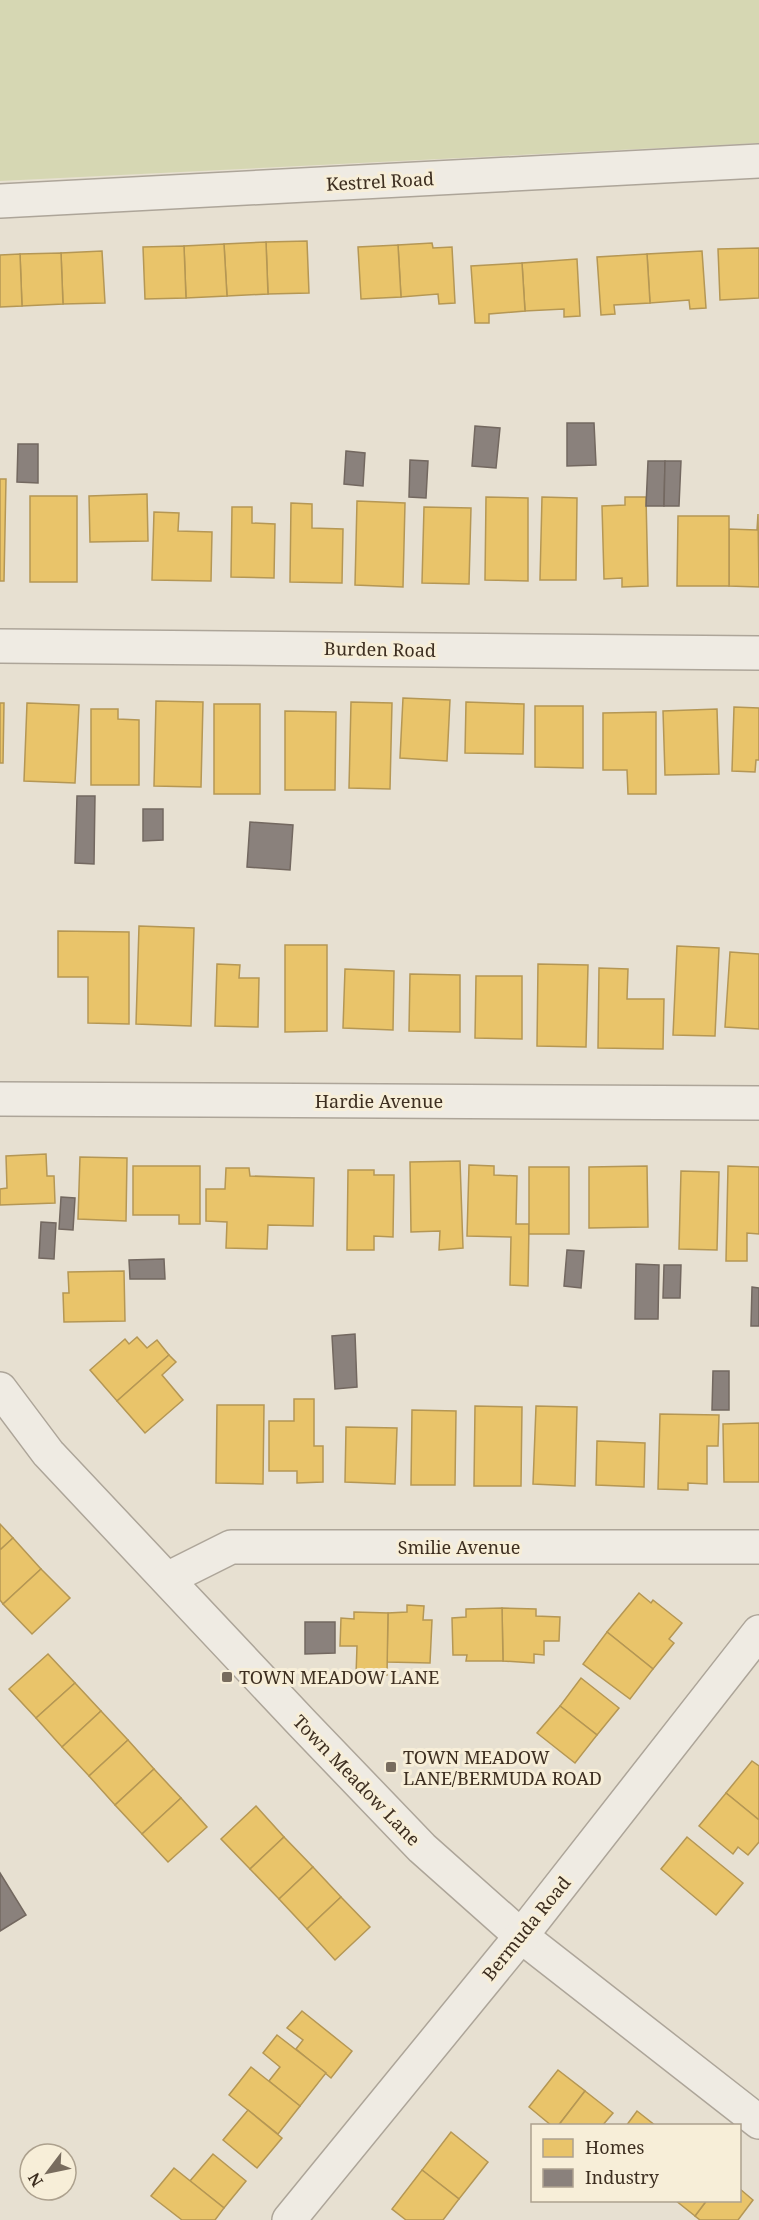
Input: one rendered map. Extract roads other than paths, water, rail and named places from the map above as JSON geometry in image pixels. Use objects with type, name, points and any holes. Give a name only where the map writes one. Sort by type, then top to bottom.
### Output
[{"type":"street","name":"Kestrel Road","points":[[0,201],[759,161]]},
{"type":"street","name":"Burden Road","points":[[0,646],[759,653]]},
{"type":"street","name":"Hardie Avenue","points":[[0,1099],[759,1103]]},
{"type":"street","name":"Town Meadow Lane","points":[[0,1389],[48,1453],[422,1848],[521,1936],[759,2122]]},
{"type":"street","name":"Smilie Avenue","points":[[167,1579],[231,1547],[759,1547]]},
{"type":"street","name":"Bermuda Road","points":[[303,2215],[759,1632]]},
{"type":"place","name":"TOWN MEADOW LANE","points":[[227,1677]]},
{"type":"place","name":"TOWN MEADOW LANE/BERMUDA ROAD","points":[[391,1767]]}]
